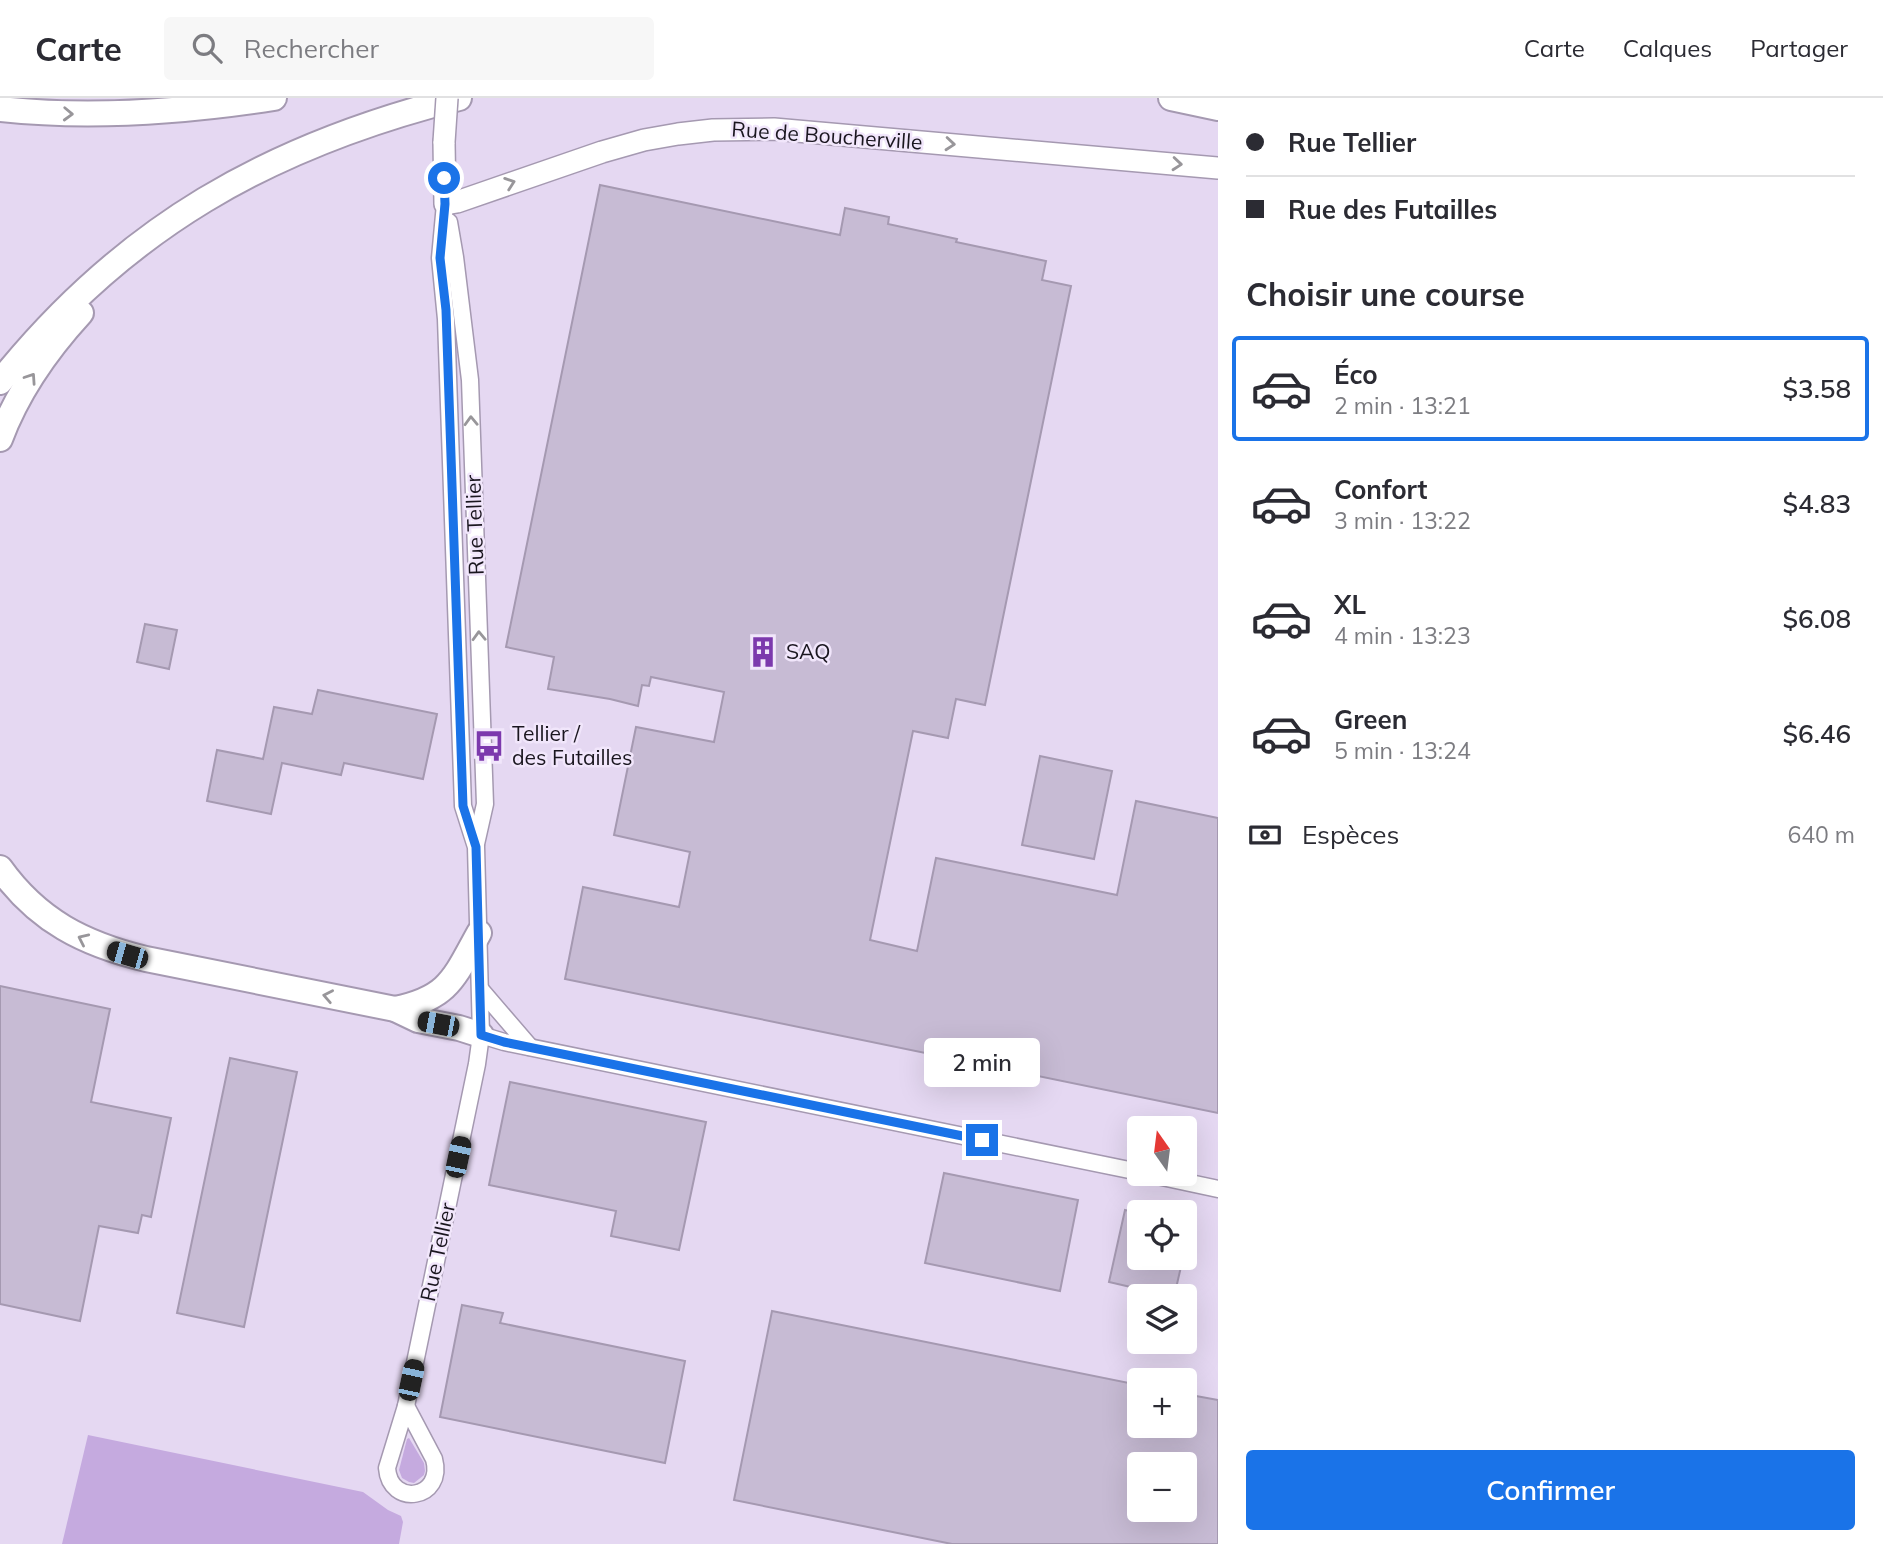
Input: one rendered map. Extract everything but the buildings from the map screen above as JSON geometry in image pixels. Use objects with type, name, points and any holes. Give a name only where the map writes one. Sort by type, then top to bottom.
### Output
[{"type":"highway","points":[[0,109],[82,114],[145,113],[210,108],[274,98]]},
{"type":"highway","points":[[0,382],[71,301],[128,252],[233,182],[321,141],[460,98]]},
{"type":"highway","points":[[1171,98],[1218,108]]},
{"type":"highway","points":[[0,439],[19,396],[55,343],[112,282],[146,252],[189,218],[231,190],[302,152],[379,121]]},
{"type":"highway","points":[[0,868],[26,900],[41,913],[74,935],[107,949],[395,1009],[418,1020],[481,1035]]},
{"type":"highway","points":[[395,1009],[420,1003],[445,988],[456,975],[479,933]]},
{"type":"main road","name":"Rue Tellier","points":[[445,204],[444,142],[447,98]]},
{"type":"main road","name":"Rue de Boucherville","points":[[445,204],[621,146],[663,136],[713,130],[810,132],[1218,168]]},
{"type":"street","name":"Rue Tellier","points":[[445,204],[440,258],[446,310],[463,806],[476,847]]},
{"type":"street","name":"Rue Tellier","points":[[405,1406],[436,1467],[432,1483],[418,1493],[410,1494],[402,1492],[390,1482],[387,1468],[405,1406],[479,1057],[481,1035],[476,847],[485,804],[470,380],[455,257],[445,204]]},
{"type":"street","points":[[481,990],[530,1047]]},
{"type":"street","points":[[481,1035],[1127,1170]]},
{"type":"street","points":[[1197,1184],[1218,1189]]},
{"type":"shaded area","points":[[88,1435],[363,1492],[401,1516],[403,1522],[399,1544],[62,1544]]},
{"type":"shaded area","points":[[409,1438],[424,1463],[425,1471],[414,1483],[402,1478],[399,1470]]},
{"type":"place","name":"SAQ","points":[[763,652]]},
{"type":"place","name":"Tellier / des Futailles","points":[[489,746]]},
{"type":"route","points":[[444,178],[445,204],[440,258],[446,310],[459,718],[463,806],[476,847],[481,1035],[504,1042],[982,1140]]}]
